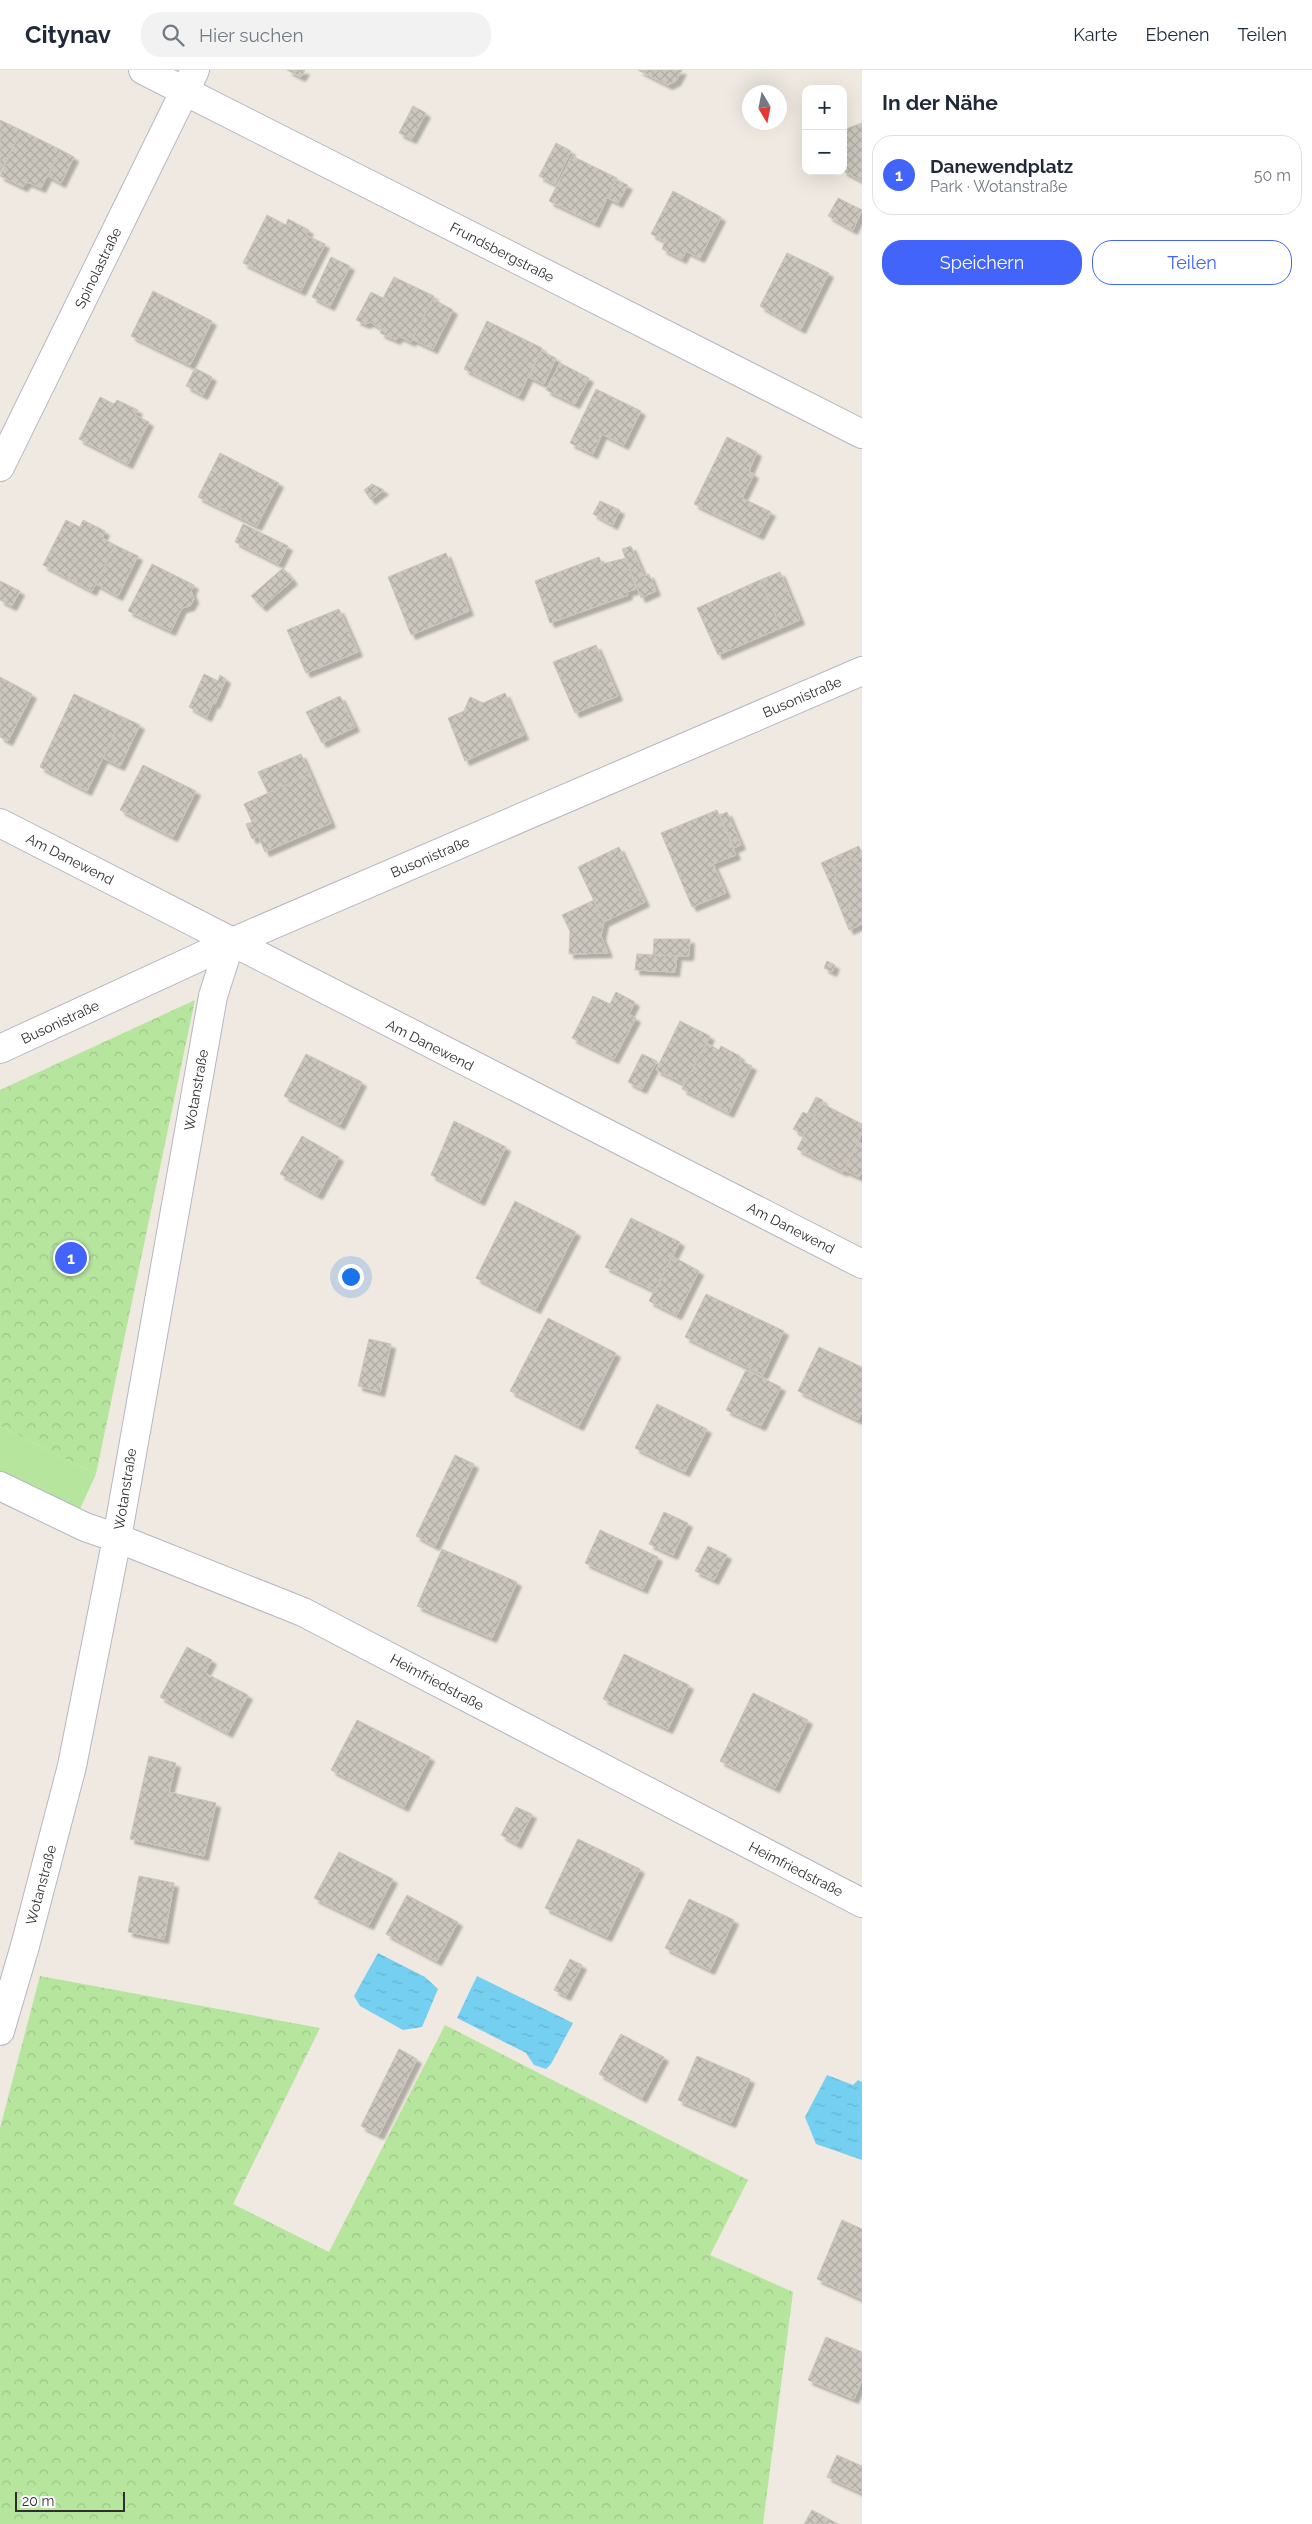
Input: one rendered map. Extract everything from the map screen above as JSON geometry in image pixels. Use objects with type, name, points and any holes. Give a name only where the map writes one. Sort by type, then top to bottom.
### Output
[{"type":"street","name":"Frundsbergstraße","points":[[143,70],[190,80],[862,434]]},
{"type":"street","name":"Spinolastraße","points":[[0,467],[190,80]]},
{"type":"street","name":"Busonistraße","points":[[0,1049],[230,943],[862,671]]},
{"type":"street","name":"Am Danewend","points":[[0,824],[862,1264]]},
{"type":"street","name":"Wotanstraße","points":[[0,2031],[25,1946],[72,1766],[117,1538],[213,996],[230,943]]},
{"type":"street","name":"Heimfriedstraße","points":[[0,1486],[85,1527],[303,1612],[862,1903]]},
{"type":"green space","points":[[195,1000],[96,1474],[0,1426],[0,1090]]},
{"type":"green space","points":[[0,1426],[96,1474],[80,1509],[0,1471]]},
{"type":"green space","points":[[40,1976],[320,2028],[233,2204],[329,2252],[445,2025],[748,2180],[710,2255],[793,2292],[763,2524],[0,2524],[0,2128]]},
{"type":"water","points":[[378,1953],[425,1977],[438,1989],[422,2027],[403,2030],[360,2006],[354,1996]]},
{"type":"water","points":[[477,1976],[573,2023],[551,2064],[546,2069],[534,2065],[526,2053],[457,2018]]},
{"type":"water","points":[[827,2075],[853,2085],[858,2080],[862,2082],[862,2160],[816,2144],[805,2117]]},
{"type":"building","points":[[287,70],[305,70],[301,77]]},
{"type":"building","points":[[638,70],[682,70],[676,81],[668,85]]},
{"type":"building","points":[[413,106],[426,113],[412,139],[399,133]]},
{"type":"building","points":[[0,120],[21,130],[0,173]]},
{"type":"building","points":[[862,123],[862,181],[847,173],[847,129]]},
{"type":"building","points":[[21,130],[61,150],[41,188],[27,182],[23,187],[0,176]]},
{"type":"building","points":[[556,143],[571,151],[555,184],[539,176]]},
{"type":"building","points":[[61,150],[74,157],[61,183],[48,176]]},
{"type":"building","points":[[572,156],[617,178],[595,223],[549,201]]},
{"type":"building","points":[[616,180],[628,185],[618,203],[608,198]]},
{"type":"building","points":[[673,191],[721,217],[700,258],[686,251],[682,259],[662,249],[665,241],[651,234]]},
{"type":"building","points":[[838,198],[862,210],[853,230],[828,216]]},
{"type":"building","points":[[267,215],[286,225],[288,219],[309,230],[306,235],[325,244],[301,291],[243,263]]},
{"type":"building","points":[[787,253],[829,273],[801,329],[760,306]]},
{"type":"building","points":[[331,257],[350,266],[330,306],[312,297]]},
{"type":"building","points":[[394,277],[434,296],[411,342],[399,336],[396,340],[380,333],[382,329],[370,322],[365,324],[356,320],[371,292],[383,298]]},
{"type":"building","points":[[153,291],[212,321],[190,365],[131,336]]},
{"type":"building","points":[[433,299],[453,310],[433,349],[412,339]]},
{"type":"building","points":[[487,321],[542,348],[519,396],[464,369]]},
{"type":"building","points":[[541,351],[556,358],[544,384],[529,377]]},
{"type":"building","points":[[560,363],[589,378],[575,404],[546,390]]},
{"type":"building","points":[[195,368],[212,377],[203,395],[186,386]]},
{"type":"building","points":[[596,389],[641,411],[624,445],[602,434],[593,454],[570,443]]},
{"type":"building","points":[[100,397],[114,404],[117,400],[138,410],[135,415],[149,422],[128,464],[79,439]]},
{"type":"building","points":[[727,437],[757,452],[749,471],[754,474],[742,498],[771,512],[759,535],[694,504]]},
{"type":"building","points":[[220,453],[279,483],[257,526],[198,497]]},
{"type":"building","points":[[372,484],[384,490],[371,500],[364,490]]},
{"type":"building","points":[[600,501],[620,510],[613,525],[593,514]]},
{"type":"building","points":[[66,520],[80,527],[83,520],[105,531],[102,538],[115,545],[92,591],[43,565]]},
{"type":"building","points":[[243,524],[288,546],[279,564],[235,542]]},
{"type":"building","points":[[115,545],[138,556],[118,596],[96,584]]},
{"type":"building","points":[[631,546],[644,576],[649,574],[656,591],[641,598],[622,549]]},
{"type":"building","points":[[446,553],[469,611],[411,635],[388,577]]},
{"type":"building","points":[[599,557],[602,564],[626,558],[636,589],[627,592],[628,595],[550,623],[535,581]]},
{"type":"building","points":[[152,564],[194,585],[191,591],[194,599],[190,606],[182,608],[171,631],[128,611]]},
{"type":"building","points":[[283,568],[293,580],[262,607],[251,596]]},
{"type":"building","points":[[780,572],[800,620],[781,628],[760,580]]},
{"type":"building","points":[[760,580],[781,628],[718,655],[697,608]]},
{"type":"building","points":[[0,581],[20,591],[12,606],[0,600]]},
{"type":"building","points":[[339,609],[358,652],[306,673],[287,630]]},
{"type":"building","points":[[596,645],[618,696],[575,713],[553,662]]},
{"type":"building","points":[[204,674],[218,681],[220,675],[226,679],[215,704],[195,694]]},
{"type":"building","points":[[0,677],[32,694],[8,741],[0,737]]},
{"type":"building","points":[[505,693],[524,735],[465,761],[448,718],[464,711],[470,697],[483,703]]},
{"type":"building","points":[[74,694],[123,717],[87,791],[40,767]]},
{"type":"building","points":[[195,694],[213,703],[207,717],[189,707]]},
{"type":"building","points":[[340,696],[355,727],[322,743],[306,712]]},
{"type":"building","points":[[123,717],[140,725],[120,766],[103,758]]},
{"type":"building","points":[[301,754],[310,774],[268,793],[258,772]]},
{"type":"building","points":[[143,765],[196,791],[173,837],[120,810]]},
{"type":"building","points":[[310,774],[331,823],[265,852],[258,836],[252,839],[246,824],[252,822],[244,804]]},
{"type":"building","points":[[717,810],[736,855],[713,864],[726,893],[692,907],[661,833]]},
{"type":"building","points":[[727,812],[741,845],[734,848],[720,815]]},
{"type":"building","points":[[859,846],[862,854],[862,872],[854,858],[832,867],[838,882],[831,885],[821,863]]},
{"type":"building","points":[[619,847],[645,902],[604,922],[578,867]]},
{"type":"building","points":[[854,858],[862,872],[862,916],[854,919],[848,906],[841,910],[831,885],[838,882],[832,867]]},
{"type":"building","points":[[594,900],[604,922],[601,936],[608,953],[569,954],[570,931],[562,915]]},
{"type":"building","points":[[848,906],[854,919],[862,916],[862,924],[849,930],[841,910]]},
{"type":"building","points":[[654,939],[690,939],[689,956],[653,955]]},
{"type":"building","points":[[637,954],[677,956],[675,972],[635,970]]},
{"type":"building","points":[[827,961],[835,965],[832,972],[824,968]]},
{"type":"building","points":[[616,992],[635,1002],[629,1014],[636,1018],[614,1059],[572,1038],[593,996],[610,1004]]},
{"type":"building","points":[[680,1021],[710,1036],[685,1084],[656,1070]]},
{"type":"building","points":[[706,1043],[719,1050],[721,1046],[740,1056],[739,1060],[752,1066],[729,1113],[682,1089]]},
{"type":"building","points":[[306,1054],[362,1082],[340,1125],[284,1096]]},
{"type":"building","points":[[642,1054],[657,1061],[642,1089],[628,1082]]},
{"type":"building","points":[[816,1097],[823,1100],[804,1135],[793,1129],[803,1112],[807,1114]]},
{"type":"building","points":[[821,1103],[862,1124],[862,1133],[843,1172],[797,1149]]},
{"type":"building","points":[[454,1121],[506,1147],[480,1201],[431,1175]]},
{"type":"building","points":[[302,1136],[339,1157],[318,1195],[280,1174]]},
{"type":"building","points":[[858,1142],[862,1144],[862,1172],[859,1177],[844,1170]]},
{"type":"building","points":[[515,1201],[576,1232],[536,1309],[476,1278]]},
{"type":"building","points":[[631,1218],[680,1242],[655,1291],[605,1267]]},
{"type":"building","points":[[672,1256],[699,1271],[677,1315],[649,1301]]},
{"type":"building","points":[[706,1294],[784,1331],[763,1375],[685,1337]]},
{"type":"building","points":[[548,1318],[616,1353],[579,1426],[510,1391]]},
{"type":"building","points":[[369,1339],[391,1344],[380,1392],[358,1386]]},
{"type":"building","points":[[819,1347],[862,1367],[862,1412],[858,1420],[798,1391]]},
{"type":"building","points":[[746,1370],[781,1387],[761,1426],[726,1410]]},
{"type":"building","points":[[657,1404],[707,1429],[685,1472],[635,1448]]},
{"type":"building","points":[[455,1455],[474,1464],[435,1546],[416,1536]]},
{"type":"building","points":[[664,1512],[688,1523],[673,1555],[649,1544]]},
{"type":"building","points":[[600,1530],[658,1557],[643,1589],[585,1563]]},
{"type":"building","points":[[708,1546],[727,1555],[714,1580],[695,1571]]},
{"type":"building","points":[[442,1549],[517,1582],[492,1638],[417,1606]]},
{"type":"building","points":[[187,1647],[212,1660],[205,1673],[248,1695],[228,1733],[160,1697]]},
{"type":"building","points":[[624,1654],[689,1685],[668,1729],[603,1699]]},
{"type":"building","points":[[753,1693],[808,1720],[775,1788],[720,1761]]},
{"type":"building","points":[[357,1720],[430,1757],[404,1807],[331,1770]]},
{"type":"building","points":[[149,1756],[176,1763],[169,1792],[216,1803],[204,1856],[130,1839]]},
{"type":"building","points":[[516,1807],[532,1814],[517,1844],[501,1835]]},
{"type":"building","points":[[578,1839],[640,1869],[607,1937],[545,1908]]},
{"type":"building","points":[[339,1852],[393,1879],[369,1925],[314,1898]]},
{"type":"building","points":[[139,1876],[174,1883],[164,1939],[128,1932]]},
{"type":"building","points":[[407,1895],[458,1922],[437,1961],[386,1934]]},
{"type":"building","points":[[689,1899],[734,1920],[710,1970],[665,1948]]},
{"type":"building","points":[[570,1959],[582,1965],[566,1996],[554,1990]]},
{"type":"building","points":[[621,2034],[664,2057],[642,2098],[599,2074]]},
{"type":"building","points":[[399,2049],[417,2059],[379,2135],[361,2126]]},
{"type":"building","points":[[697,2056],[750,2079],[731,2123],[678,2100]]},
{"type":"building","points":[[842,2220],[862,2229],[862,2299],[817,2279]]},
{"type":"building","points":[[826,2337],[862,2352],[862,2380],[854,2399],[808,2380]]},
{"type":"building","points":[[837,2455],[862,2466],[862,2493],[827,2477]]},
{"type":"building","points":[[812,2510],[838,2524],[804,2524]]},
{"type":"place","name":"Danewendplatz","points":[[71,1258]]}]
